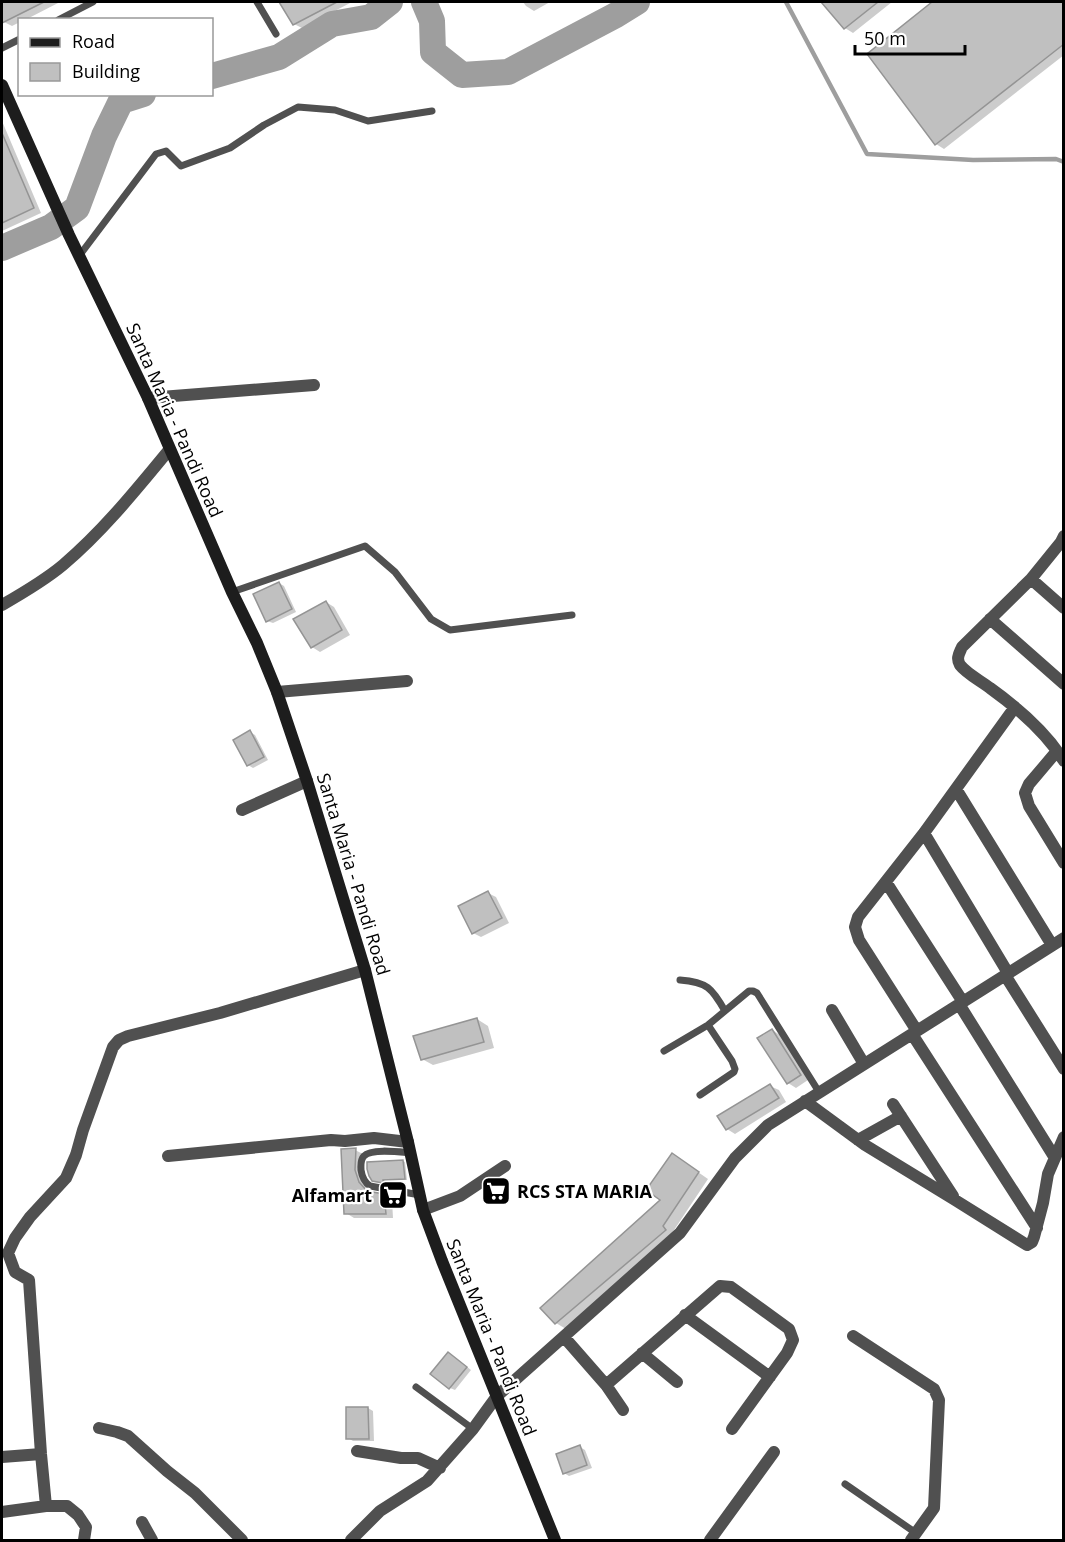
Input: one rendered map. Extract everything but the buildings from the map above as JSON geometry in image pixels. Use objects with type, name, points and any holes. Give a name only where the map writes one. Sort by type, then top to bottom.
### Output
[{"type":"main road","name":"Santa Maria - Pandi Road","points":[[2,85],[69,236],[148,398],[277,692],[308,781],[364,970],[423,1210],[555,1540]]},
{"type":"street","points":[[148,398],[314,385]]},
{"type":"street","points":[[2,605],[63,565],[107,524],[169,450]]},
{"type":"street","points":[[1063,541],[1031,579],[962,647],[958,662],[962,668],[1015,707],[1039,728],[1060,756],[1029,784],[1025,793],[1029,806],[1064,863]]},
{"type":"street","points":[[1031,579],[1064,608]]},
{"type":"street","points":[[990,619],[1064,684]]},
{"type":"street","points":[[277,692],[407,681]]},
{"type":"street","points":[[1015,707],[924,833],[858,917],[855,927],[859,940],[914,1032],[1037,1228]]},
{"type":"street","points":[[242,810],[308,781]]},
{"type":"street","points":[[956,789],[1052,945]]},
{"type":"street","points":[[924,833],[1064,1069]]},
{"type":"street","points":[[886,882],[1055,1158]]},
{"type":"street","points":[[351,1540],[380,1511],[428,1481],[473,1429],[497,1396],[680,1233],[735,1158],[768,1125],[1064,938]]},
{"type":"street","points":[[46,1506],[29,1280],[15,1272],[8,1253],[15,1238],[30,1217],[66,1178],[76,1155],[112,1047],[118,1040],[128,1036],[220,1013],[364,970]]},
{"type":"street","points":[[832,1010],[864,1064]]},
{"type":"street","points":[[805,1101],[858,1140],[1027,1245],[1032,1242],[1037,1228],[1048,1174],[1064,1137]]},
{"type":"street","points":[[894,1104],[955,1200]]},
{"type":"street","points":[[858,1140],[901,1116]]},
{"type":"street","points":[[168,1156],[374,1138],[409,1147]]},
{"type":"street","points":[[423,1210],[460,1196],[505,1166]]},
{"type":"street","points":[[606,1384],[720,1286],[731,1287],[789,1329],[793,1341],[787,1353],[732,1429]]},
{"type":"street","points":[[685,1315],[770,1377]]},
{"type":"street","points":[[853,1336],[934,1389],[939,1400],[934,1508],[913,1537]]},
{"type":"street","points":[[564,1337],[606,1384],[623,1410]]},
{"type":"street","points":[[642,1353],[677,1382]]},
{"type":"street","points":[[99,1428],[128,1436],[195,1493],[242,1540]]},
{"type":"street","points":[[357,1451],[401,1458],[418,1458],[440,1468]]},
{"type":"street","points":[[710,1540],[774,1452]]},
{"type":"street","points":[[2,1457],[41,1454]]},
{"type":"street","points":[[2,1512],[46,1506],[67,1506],[78,1515],[86,1527],[84,1540]]},
{"type":"street","points":[[142,1522],[152,1540]]},
{"type":"lane","points":[[62,18],[93,2]]},
{"type":"lane","points":[[257,2],[276,34]]},
{"type":"lane","points":[[2,48],[18,40]]},
{"type":"lane","points":[[79,256],[156,154],[166,151],[181,166],[230,148],[264,125],[298,107],[335,110],[368,121],[432,111]]},
{"type":"lane","points":[[232,592],[365,546],[395,572],[431,619],[450,630],[572,615]]},
{"type":"lane","points":[[680,981],[694,981],[707,985],[715,993],[725,1011]]},
{"type":"lane","points":[[664,1051],[708,1025],[749,991],[756,992],[819,1092]]},
{"type":"lane","points":[[700,1095],[734,1072],[735,1068],[708,1025]]},
{"type":"lane","points":[[409,1147],[371,1152],[364,1156],[361,1162],[361,1174],[365,1183],[370,1186],[420,1195]]},
{"type":"lane","points":[[416,1387],[473,1429]]},
{"type":"lane","points":[[844,1484],[913,1537]]},
{"type":"waterway","points":[[213,76],[279,57],[332,24],[371,17],[390,2]]},
{"type":"waterway","points":[[424,2],[432,21],[433,52],[462,75],[508,72],[637,2]]},
{"type":"waterway","points":[[786,2],[867,154],[973,160],[1056,159],[1064,162]]},
{"type":"waterway","points":[[2,248],[51,227],[77,208],[104,136],[121,101],[137,96]]},
{"type":"place","name":"RCS STA MARIA","points":[[496,1191]]},
{"type":"place","name":"Alfamart","points":[[393,1195]]}]
